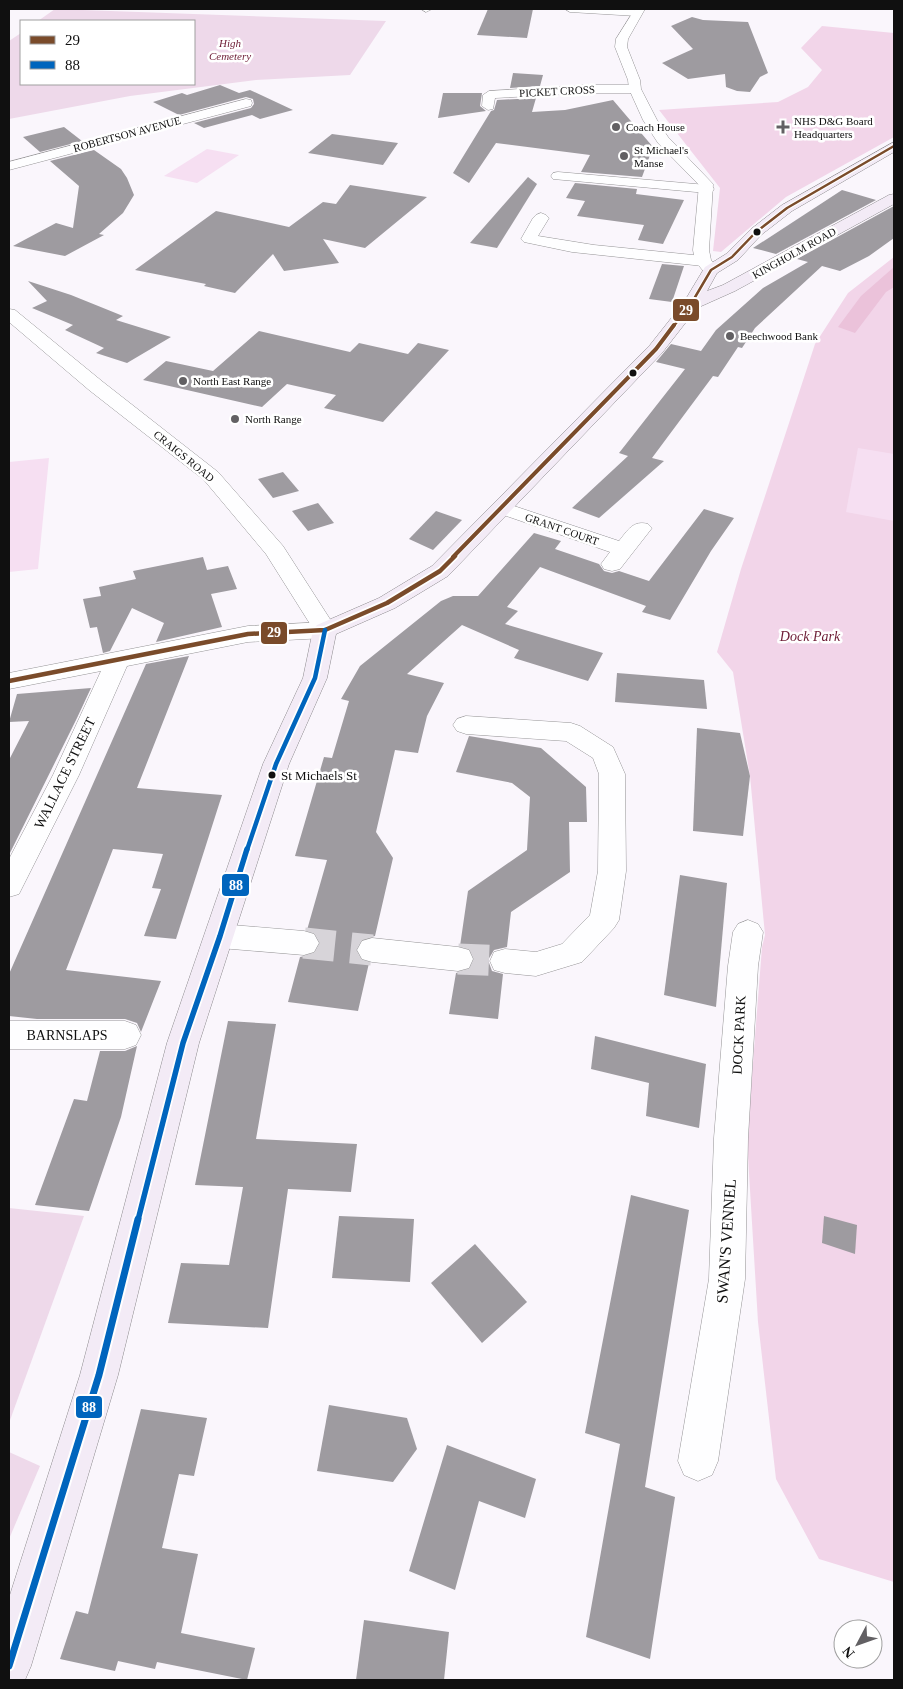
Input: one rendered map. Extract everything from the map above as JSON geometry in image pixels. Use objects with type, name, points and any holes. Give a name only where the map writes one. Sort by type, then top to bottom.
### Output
[{"type":"main road","points":[[9,1666],[99,1374],[183,1043],[276,764],[314,678],[325,630],[387,603],[440,571],[656,348],[691,304],[707,265],[732,257],[756,232],[787,208],[894,146]]},
{"type":"main road","name":"KINGHOLM ROAD","points":[[691,304],[747,279],[894,198]]},
{"type":"street","points":[[542,218],[529,239],[707,265],[701,250],[706,184],[663,140],[650,120],[635,89],[634,80],[622,47],[622,39],[638,11],[570,9]]},
{"type":"street","name":"PICKET CROSS","points":[[488,106],[489,95],[571,90],[635,89]]},
{"type":"street","name":"ROBERTSON AVENUE","points":[[9,166],[246,103]]},
{"type":"street","points":[[558,176],[707,190]]},
{"type":"street","name":"CRAIGS ROAD","points":[[9,314],[96,386],[212,476],[275,551],[325,630]]},
{"type":"street","name":"GRANT COURT","points":[[502,508],[617,557],[641,528]]},
{"type":"street","points":[[9,681],[248,634],[325,630]]},
{"type":"street","name":"WALLACE STREET","points":[[9,886],[66,775],[118,659]]},
{"type":"street","points":[[466,724],[571,732],[604,753],[612,774],[612,871],[604,920],[572,953],[536,964],[505,962]]},
{"type":"street","name":"DOCK PARK","points":[[731,1138],[743,966],[748,932]]},
{"type":"street","points":[[220,936],[304,943]]},
{"type":"street","points":[[372,950],[458,959]]},
{"type":"street","name":"BARNSLAPS","points":[[9,1035],[125,1035]]},
{"type":"street","name":"SWAN'S VENNEL","points":[[698,1462],[727,1280],[731,1138]]},
{"type":"green space","name":"High Cemetery","points":[[55,9],[386,21],[350,75],[256,80],[130,96],[9,119],[9,41],[20,34],[20,85],[195,85],[195,20],[39,20]]},
{"type":"green space","name":"NHS D&G Board Headquarters","points":[[822,26],[894,33],[894,137],[786,197],[721,252],[713,251],[720,188],[659,110],[778,102],[808,87],[822,70],[801,48]]},
{"type":"green space","name":"Dock Park","points":[[894,257],[894,1582],[819,1559],[776,1479],[758,1322],[747,1140],[762,947],[765,935],[750,776],[733,672],[717,652],[741,569],[815,344],[848,293]]},
{"type":"green space","points":[[9,1208],[84,1216],[9,1423]]},
{"type":"green space","points":[[9,1452],[40,1466],[9,1539]]},
{"type":"shaded area","points":[[207,149],[239,155],[197,183],[164,176]]},
{"type":"shaded area","points":[[894,267],[894,287],[886,292],[855,333],[838,327],[861,296]]},
{"type":"shaded area","points":[[858,448],[894,454],[894,521],[846,512]]},
{"type":"shaded area","points":[[49,458],[38,569],[9,572],[9,462]]},
{"type":"building","points":[[488,9],[533,9],[527,38],[477,35]]},
{"type":"building","points":[[692,17],[703,20],[748,22],[768,73],[760,77],[750,92],[737,91],[726,87],[725,74],[688,79],[662,63],[693,49],[671,26]]},
{"type":"building","points":[[513,73],[543,75],[540,86],[510,88]]},
{"type":"building","points":[[220,85],[239,93],[250,90],[293,110],[260,119],[252,115],[204,128],[194,123],[251,108],[254,104],[253,99],[246,97],[179,115],[153,102],[182,93],[187,95]]},
{"type":"building","points":[[443,93],[482,93],[480,106],[486,111],[438,118]]},
{"type":"building","points":[[536,98],[532,112],[565,110],[613,100],[653,147],[642,177],[581,172],[590,155],[496,143],[469,183],[453,173],[491,111],[494,110],[497,100]]},
{"type":"building","points":[[64,127],[82,141],[40,152],[23,137]]},
{"type":"building","points":[[332,134],[398,143],[383,165],[308,153]]},
{"type":"building","points":[[94,150],[121,169],[127,178],[134,195],[123,213],[99,234],[104,235],[65,256],[13,246],[56,223],[73,228],[79,186],[50,161]]},
{"type":"building","points":[[528,177],[537,184],[497,248],[470,243]]},
{"type":"building","points":[[575,183],[637,189],[636,194],[684,200],[663,244],[638,240],[644,225],[577,216],[585,201],[566,198]]},
{"type":"building","points":[[350,185],[427,197],[365,248],[323,239],[339,263],[284,271],[273,254],[235,293],[204,286],[206,284],[135,270],[216,211],[289,227],[323,202],[336,204]]},
{"type":"building","points":[[842,190],[876,200],[776,254],[753,248]]},
{"type":"building","points":[[894,206],[894,238],[869,256],[840,271],[822,266],[755,328],[742,348],[738,347],[718,377],[713,376],[652,458],[664,461],[599,518],[572,508],[628,456],[619,453],[685,369],[656,362],[671,344],[701,351],[716,330],[763,288],[808,262],[797,259]]},
{"type":"building","points":[[662,264],[684,266],[672,302],[649,299]]},
{"type":"building","points":[[28,281],[71,295],[123,316],[116,320],[171,337],[127,363],[96,353],[104,348],[65,330],[73,325],[32,308],[47,301]]},
{"type":"building","points":[[259,331],[350,352],[359,343],[408,354],[418,343],[449,350],[383,422],[324,408],[336,395],[287,384],[262,407],[143,380],[166,361],[213,371]]},
{"type":"building","points":[[283,472],[299,491],[273,498],[258,479]]},
{"type":"building","points":[[318,503],[334,523],[308,531],[292,511]]},
{"type":"building","points":[[704,509],[734,518],[711,551],[670,620],[642,612],[646,606],[540,567],[507,607],[518,611],[505,624],[603,653],[588,681],[514,658],[519,650],[462,625],[407,674],[444,683],[427,716],[418,753],[395,750],[376,832],[393,858],[375,936],[361,939],[355,949],[360,960],[369,963],[358,1011],[288,1002],[300,957],[315,954],[321,944],[316,933],[307,930],[327,860],[295,856],[324,757],[332,758],[349,701],[341,699],[360,666],[441,601],[453,596],[478,596],[534,533],[561,541],[555,549],[599,564],[604,571],[612,573],[619,571],[649,581]]},
{"type":"building","points":[[436,511],[462,520],[433,550],[409,539]]},
{"type":"building","points":[[203,557],[207,570],[228,566],[237,589],[211,594],[222,627],[156,642],[164,623],[132,608],[110,651],[103,653],[97,627],[90,628],[83,599],[101,596],[99,587],[136,579],[133,571]]},
{"type":"building","points":[[189,656],[137,788],[222,795],[176,939],[144,936],[161,889],[152,888],[163,854],[113,849],[66,970],[161,981],[141,1032],[137,1023],[125,1019],[37,1019],[9,1016],[9,974],[146,664]]},
{"type":"building","points":[[617,673],[704,680],[707,709],[615,702]]},
{"type":"building","points":[[91,688],[9,855],[9,760],[29,721],[9,722],[17,694]]},
{"type":"building","points":[[697,728],[740,733],[750,776],[743,836],[693,831]]},
{"type":"building","points":[[469,736],[541,748],[586,787],[587,822],[569,822],[570,872],[511,912],[507,947],[494,950],[488,960],[492,971],[503,974],[498,1019],[449,1014],[456,973],[469,970],[475,960],[471,949],[460,946],[468,891],[527,850],[530,797],[512,783],[456,772]]},
{"type":"building","points":[[680,875],[727,883],[716,1007],[664,995]]},
{"type":"building","points":[[228,1021],[276,1024],[256,1139],[357,1144],[351,1192],[288,1189],[268,1328],[168,1323],[181,1263],[229,1265],[243,1187],[195,1185]]},
{"type":"building","points":[[595,1036],[706,1064],[699,1128],[646,1116],[649,1083],[591,1069]]},
{"type":"building","points":[[137,1046],[121,1117],[89,1211],[35,1205],[74,1099],[87,1101],[100,1051],[125,1051]]},
{"type":"building","points":[[631,1195],[689,1210],[645,1487],[675,1497],[650,1659],[586,1637],[620,1444],[585,1433]]},
{"type":"building","points":[[339,1216],[414,1219],[410,1282],[332,1278]]},
{"type":"building","points":[[824,1216],[857,1225],[855,1254],[822,1243]]},
{"type":"building","points":[[475,1244],[527,1302],[482,1343],[431,1283]]},
{"type":"building","points":[[329,1405],[407,1418],[417,1449],[393,1482],[317,1471]]},
{"type":"building","points":[[141,1409],[207,1418],[194,1476],[179,1474],[162,1548],[198,1554],[181,1633],[255,1648],[247,1680],[157,1662],[155,1669],[118,1661],[115,1671],[60,1659],[76,1611],[88,1614]]},
{"type":"building","points":[[447,1445],[536,1479],[525,1518],[479,1501],[455,1590],[409,1571]]},
{"type":"building","points":[[364,1620],[449,1632],[444,1680],[356,1680]]},
{"type":"tunnel","points":[[304,943],[372,950]]},
{"type":"tunnel","points":[[458,959],[505,961]]},
{"type":"transit line","name":"29","points":[[9,681],[248,634],[325,630],[387,603],[440,571],[656,349],[691,304],[711,270],[732,257],[756,232],[787,208],[894,146]]},
{"type":"transit line","name":"88","points":[[9,1666],[99,1375],[183,1043],[276,764],[315,678],[325,630]]},
{"type":"place","name":"Coach House","points":[[616,127]]},
{"type":"place","name":"NHS D&G Board Headquarters","points":[[783,127]]},
{"type":"place","name":"St Michael's Manse","points":[[624,156]]},
{"type":"place","name":"Beechwood Bank","points":[[730,336]]},
{"type":"place","name":"North East Range","points":[[183,381]]},
{"type":"place","name":"North Range","points":[[235,419]]},
{"type":"place","name":"St Michaels St","points":[[272,775]]}]
